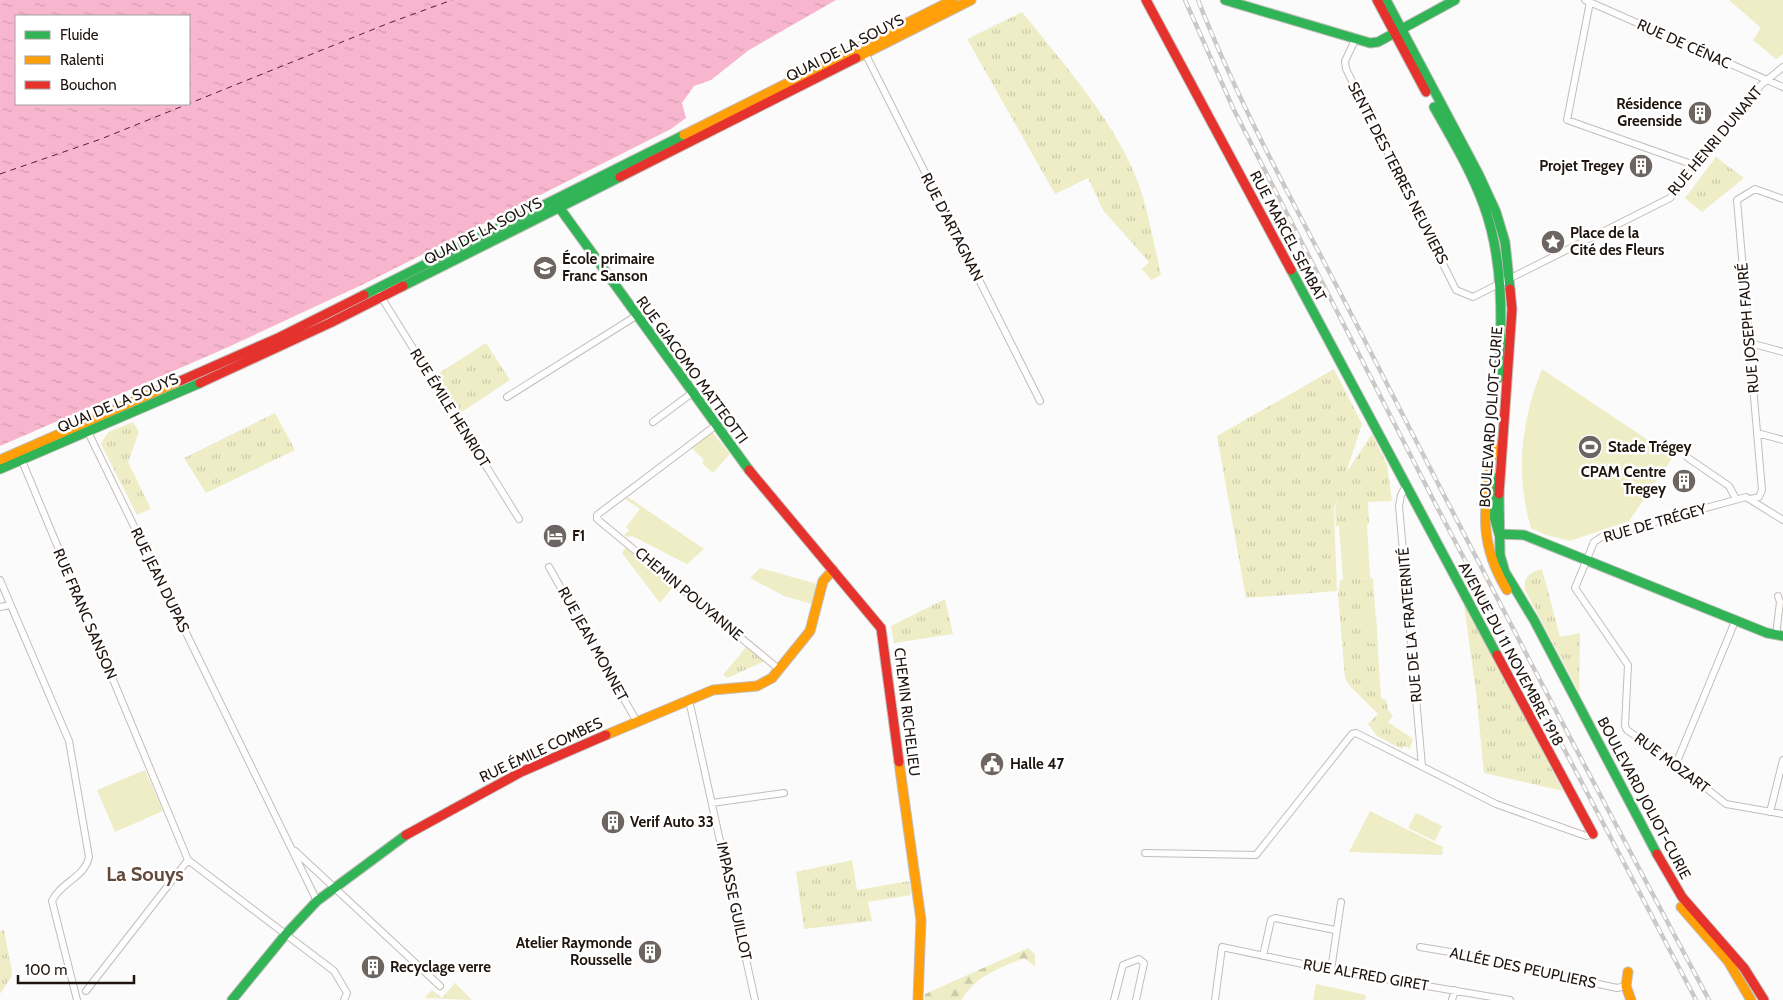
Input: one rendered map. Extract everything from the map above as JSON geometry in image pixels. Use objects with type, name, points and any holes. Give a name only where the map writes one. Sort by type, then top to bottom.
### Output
[{"type":"main road","name":"QUAI DE LA SOUYS","points":[[0,469],[20,456],[379,294],[863,49],[953,0]]},
{"type":"main road","name":"QUAI DE LA SOUYS","points":[[863,49],[971,0]]},
{"type":"main road","name":"RUE MARCEL SEMBAT","points":[[1146,0],[1406,486]]},
{"type":"main road","points":[[1225,0],[1355,40],[1375,43],[1455,0]]},
{"type":"main road","name":"BOULEVARD JOLIOT-CURIE","points":[[1377,0],[1398,31],[1490,197],[1503,234],[1510,279],[1512,309],[1499,467],[1500,555],[1505,572],[1534,620],[1671,881],[1692,910],[1734,955],[1764,1000]]},
{"type":"main road","name":"BOULEVARD JOLIOT-CURIE","points":[[1386,0],[1398,31],[1484,204],[1495,247],[1499,285],[1500,358],[1485,533],[1493,565],[1528,624],[1667,886],[1687,915],[1728,961],[1751,1000]]},
{"type":"main road","name":"RUE GIACOMO MATTEOTTI","points":[[557,204],[715,426],[752,474]]},
{"type":"main road","name":"QUAI DE LA SOUYS","points":[[0,460],[20,456]]},
{"type":"main road","points":[[1492,465],[1494,512],[1499,534],[1521,534],[1780,636]]},
{"type":"main road","name":"CHEMIN RICHELIEU","points":[[752,474],[879,624],[884,640],[921,920],[918,1000]]},
{"type":"main road","name":"AVENUE DU 11 NOVEMBRE 1918","points":[[1406,486],[1593,834]]},
{"type":"main road","name":"RUE ÉMILE COMBES","points":[[232,1000],[286,934],[317,901],[405,836],[521,772],[637,722],[713,690],[757,686],[772,678],[810,631],[823,581],[833,570]]},
{"type":"main road","points":[[1628,972],[1626,986],[1631,1000]]},
{"type":"street","name":"RUE DE CÉNAC","points":[[1588,1],[1783,86]]},
{"type":"street","points":[[1588,1],[1567,120],[1697,166]]},
{"type":"street","name":"SENTE DES TERRES NEUVIERS","points":[[1355,40],[1345,61],[1346,69],[1456,290],[1474,298]]},
{"type":"street","name":"RUE D'ARTAGNAN","points":[[863,49],[1040,401]]},
{"type":"street","name":"RUE HENRI DUNANT","points":[[1474,298],[1670,198],[1767,80],[1783,67]]},
{"type":"street","name":"RUE JOSEPH FAURÉ","points":[[1751,499],[1759,497],[1762,490],[1737,200],[1756,189],[1783,199]]},
{"type":"street","points":[[1499,285],[1504,296],[1509,341]]},
{"type":"street","name":"RUE ÉMILE HENRIOT","points":[[379,294],[519,519]]},
{"type":"street","points":[[507,397],[636,316]]},
{"type":"street","points":[[1750,343],[1783,352]]},
{"type":"street","points":[[652,422],[692,393]]},
{"type":"street","name":"CHEMIN POUYANNE","points":[[715,426],[597,515],[597,518],[780,670]]},
{"type":"street","name":"RUE JEAN DUPAS","points":[[85,428],[294,850],[317,901]]},
{"type":"street","points":[[1757,433],[1783,440]]},
{"type":"street","name":"RUE FRANC SANSON","points":[[20,456],[188,860]]},
{"type":"street","points":[[1688,458],[1730,486],[1736,499]]},
{"type":"street","name":"RUE DE LA FRATERNITÉ","points":[[1406,486],[1401,495],[1399,506],[1422,766]]},
{"type":"street","name":"RUE DE TRÉGEY","points":[[1586,560],[1594,542],[1598,538],[1736,499],[1751,499]]},
{"type":"street","points":[[1751,499],[1783,520]]},
{"type":"street","name":"RUE MOZART","points":[[1586,560],[1575,590],[1628,665],[1625,726],[1627,730],[1676,764],[1726,804],[1783,814]]},
{"type":"street","name":"RUE JEAN MONNET","points":[[549,567],[637,722]]},
{"type":"street","points":[[0,580],[69,740],[88,857],[87,866],[55,894],[52,901],[77,1000]]},
{"type":"street","points":[[1778,596],[1780,602],[1780,636]]},
{"type":"street","points":[[0,607],[10,605]]},
{"type":"street","points":[[1676,764],[1736,619]]},
{"type":"street","name":"IMPASSE GUILLOT","points":[[689,700],[755,1000]]},
{"type":"street","points":[[1145,853],[1256,855],[1352,734],[1356,733],[1496,804],[1586,836],[1593,834]]},
{"type":"street","points":[[1770,812],[1783,760]]},
{"type":"street","points":[[712,803],[784,793]]},
{"type":"street","points":[[294,850],[335,886],[440,986]]},
{"type":"street","points":[[86,991],[188,860],[334,971],[346,993],[344,1000]]},
{"type":"street","points":[[1331,970],[1340,902]]},
{"type":"street","points":[[1263,956],[1271,920],[1275,918],[1335,930]]},
{"type":"street","name":"RUE ALFRED GIRET","points":[[1215,1000],[1222,947],[1331,970],[1510,1000]]},
{"type":"street","name":"ALLÉE DES PEUPLIERS","points":[[1420,947],[1617,988],[1626,986]]},
{"type":"street","points":[[1114,1000],[1124,965],[1139,959],[1144,963],[1136,1000]]},
{"type":"street","points":[[1452,1000],[1455,990]]},
{"type":"green space","points":[[1729,0],[1783,0],[1783,54],[1776,59],[1753,40],[1761,28]]},
{"type":"green space","points":[[1022,12],[1088,95],[1130,162],[1146,207],[1161,275],[1151,280],[1142,269],[1149,262],[1103,210],[1088,178],[1055,194],[967,39]]},
{"type":"green space","points":[[1716,157],[1744,178],[1702,212],[1685,198]]},
{"type":"green space","points":[[486,343],[510,380],[460,413],[436,375]]},
{"type":"green space","points":[[1334,369],[1362,424],[1346,473],[1372,434],[1387,465],[1392,501],[1368,502],[1369,524],[1336,526],[1335,510],[1339,495],[1334,509],[1337,591],[1246,598],[1217,436]]},
{"type":"green space","name":"Stade Trégey","points":[[1542,369],[1673,457],[1629,521],[1570,541],[1546,535],[1531,528],[1523,488],[1523,448],[1529,408]]},
{"type":"green space","points":[[275,413],[295,450],[206,493],[184,458]]},
{"type":"green space","points":[[133,422],[139,432],[128,462],[151,509],[137,515],[101,444],[108,432]]},
{"type":"green space","points":[[712,432],[730,454],[713,473],[702,463],[704,460],[692,448]]},
{"type":"green space","points":[[628,497],[704,549],[687,564],[632,536],[624,535],[629,530],[626,527],[640,509],[625,499]]},
{"type":"green space","points":[[1367,524],[1370,578],[1343,580],[1339,526]]},
{"type":"green space","points":[[626,547],[673,587],[660,603],[622,553]]},
{"type":"green space","points":[[760,568],[817,584],[812,604],[784,596],[750,578]]},
{"type":"green space","points":[[1542,569],[1560,637],[1580,633],[1579,692],[1525,590],[1526,578]]},
{"type":"green space","points":[[1373,578],[1381,698],[1386,700],[1388,710],[1393,716],[1388,722],[1413,739],[1410,749],[1404,746],[1402,749],[1377,736],[1368,724],[1378,714],[1349,685],[1345,678],[1338,594],[1340,580]]},
{"type":"green space","points":[[1463,598],[1563,791],[1484,773],[1476,692]]},
{"type":"green space","points":[[945,599],[953,634],[894,643],[891,626]]},
{"type":"green space","points":[[1376,616],[1378,644],[1372,644],[1366,640],[1364,617]]},
{"type":"green space","points":[[747,646],[765,661],[727,678],[723,675]]},
{"type":"green space","points":[[145,770],[163,811],[115,832],[97,790]]},
{"type":"green space","points":[[1370,811],[1443,847],[1442,855],[1349,852]]},
{"type":"green space","points":[[1416,813],[1442,826],[1435,841],[1408,828]]},
{"type":"green space","points":[[852,860],[857,890],[909,881],[911,895],[868,902],[872,921],[804,929],[796,872]]},
{"type":"green space","points":[[4,930],[12,976],[0,994],[0,931]]},
{"type":"green space","points":[[1028,948],[1035,954],[1035,966],[1024,958],[997,969],[973,985],[962,1000],[924,1000],[925,994]]},
{"type":"green space","points":[[455,983],[472,1000],[424,998],[432,990],[442,998]]},
{"type":"green space","points":[[1316,984],[1366,995],[1365,1000],[1313,1000]]},
{"type":"water","points":[[0,0],[836,0],[749,50],[711,80],[694,86],[682,103],[686,118],[671,129],[366,283],[224,349],[0,446]]},
{"type":"ferry route","points":[[190,103],[389,23],[452,0]]},
{"type":"ferry route","points":[[0,174],[101,139],[185,105]]},
{"type":"railway","points":[[1185,0],[1233,108],[1437,507],[1696,1000]]},
{"type":"railway","points":[[1198,0],[1235,87],[1277,171],[1535,671],[1709,1000]]},
{"type":"traffic: fast","points":[[1225,0],[1370,43],[1378,42],[1455,0]]},
{"type":"traffic: fast","points":[[1386,0],[1478,173],[1496,212],[1505,242],[1510,289]]},
{"type":"traffic: fast","points":[[1434,107],[1474,181],[1491,227],[1500,291],[1501,335],[1499,378]]},
{"type":"traffic: fast","points":[[364,295],[684,135]]},
{"type":"traffic: fast","points":[[403,286],[620,177]]},
{"type":"traffic: fast","points":[[556,203],[749,470]]},
{"type":"traffic: fast","points":[[1291,270],[1497,655]]},
{"type":"traffic: fast","points":[[0,469],[200,383]]},
{"type":"traffic: fast","points":[[1492,476],[1493,512],[1499,534],[1524,535],[1767,633],[1783,636]]},
{"type":"traffic: fast","points":[[1499,494],[1500,555],[1505,572],[1534,620],[1657,854]]},
{"type":"traffic: fast","points":[[232,1000],[286,934],[317,901],[406,835]]},
{"type":"traffic: slow","points":[[684,135],[953,0]]},
{"type":"traffic: slow","points":[[856,58],[971,0]]},
{"type":"traffic: slow","points":[[0,460],[180,381]]},
{"type":"traffic: slow","points":[[1494,443],[1486,501],[1487,535],[1490,552],[1507,590]]},
{"type":"traffic: slow","points":[[606,735],[713,690],[757,686],[772,678],[810,631],[823,581],[833,570]]},
{"type":"traffic: slow","points":[[899,762],[921,920],[918,1000]]},
{"type":"traffic: slow","points":[[1681,907],[1728,961],[1751,1000]]},
{"type":"traffic: slow","points":[[1628,972],[1626,986],[1631,1000]]},
{"type":"traffic: jam","points":[[1146,0],[1291,270]]},
{"type":"traffic: jam","points":[[1377,0],[1426,92]]},
{"type":"traffic: jam","points":[[620,177],[856,58]]},
{"type":"traffic: jam","points":[[200,383],[330,323],[403,286]]},
{"type":"traffic: jam","points":[[1499,494],[1512,309],[1510,289]]},
{"type":"traffic: jam","points":[[180,381],[280,337],[364,295]]},
{"type":"traffic: jam","points":[[749,470],[881,628],[899,762]]},
{"type":"traffic: jam","points":[[1497,655],[1593,834]]},
{"type":"traffic: jam","points":[[406,835],[521,772],[606,735]]},
{"type":"traffic: jam","points":[[1657,854],[1682,897],[1744,968],[1764,1000]]},
{"type":"place","name":"Résidence Greenside","points":[[1700,113]]},
{"type":"place","name":"Projet Tregey","points":[[1641,166]]},
{"type":"place","name":"Place de la Cité des Fleurs","points":[[1553,242]]},
{"type":"place","name":"École primaire Franc Sanson","points":[[545,268]]},
{"type":"place","name":"Stade Trégey","points":[[1590,447]]},
{"type":"place","name":"CPAM Centre Tregey","points":[[1684,481]]},
{"type":"place","name":"F1","points":[[555,536]]},
{"type":"place","name":"Halle 47","points":[[992,764]]},
{"type":"place","name":"Verif Auto 33","points":[[613,822]]},
{"type":"place","name":"Atelier Raymonde Rousselle","points":[[650,952]]},
{"type":"place","name":"Recyclage verre","points":[[373,967]]},
{"type":"district","name":"La Souys","points":[[145,874]]}]
